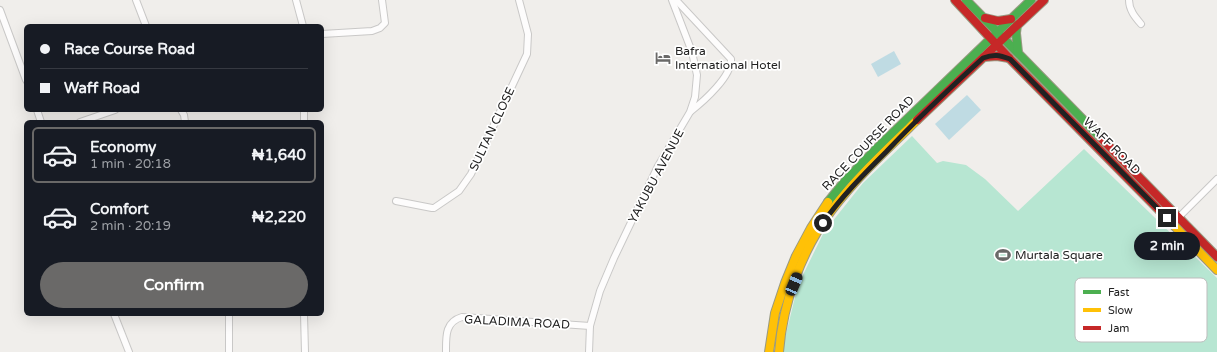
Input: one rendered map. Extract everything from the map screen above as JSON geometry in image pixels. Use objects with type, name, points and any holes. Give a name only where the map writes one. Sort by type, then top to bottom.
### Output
[{"type":"main road","points":[[955,0],[980,21],[1004,21],[1012,18]]},
{"type":"main road","points":[[966,0],[980,21],[980,55],[1000,55],[1010,59]]},
{"type":"main road","name":"RACE COURSE ROAD","points":[[779,352],[785,313],[794,284],[816,234],[830,212],[850,188],[980,55],[991,38],[1031,0]]},
{"type":"main road","name":"RACE COURSE ROAD","points":[[769,352],[775,313],[785,283],[810,228],[825,205],[845,181],[874,151],[980,55],[1004,38],[1044,0]]},
{"type":"main road","name":"WAFF ROAD","points":[[980,21],[1004,38],[1217,257]]},
{"type":"main road","name":"WAFF ROAD","points":[[980,21],[991,38],[1010,59],[1217,270]]},
{"type":"main road","points":[[1017,25],[1016,33],[1018,52]]},
{"type":"street","points":[[136,0],[145,24]]},
{"type":"street","points":[[296,0],[302,24]]},
{"type":"street","points":[[324,34],[372,31],[380,28],[385,23],[382,0]]},
{"type":"street","name":"SULTAN CLOSE","points":[[396,200],[434,208],[459,191],[471,174],[527,54],[528,34],[519,0]]},
{"type":"street","name":"YAKUBU AVENUE","points":[[589,352],[590,326],[600,291],[658,166],[690,112],[695,97],[696,75],[692,52],[672,0]]},
{"type":"street","points":[[676,0],[731,59],[731,65],[726,76],[706,99],[690,112]]},
{"type":"street","points":[[1129,0],[1129,5],[1134,16],[1141,24]]},
{"type":"street","points":[[0,10],[24,75]]},
{"type":"street","points":[[86,120],[109,112]]},
{"type":"street","points":[[1179,217],[1217,179]]},
{"type":"street","points":[[115,316],[129,352]]},
{"type":"street","points":[[229,316],[229,352]]},
{"type":"street","points":[[304,316],[305,352]]},
{"type":"street","name":"GALADIMA ROAD","points":[[446,352],[447,333],[450,324],[456,319],[462,317],[590,326]]},
{"type":"green space","name":"Murtala Square","points":[[912,136],[937,163],[943,161],[966,165],[985,179],[1018,211],[1084,149],[1217,278],[1217,352],[784,352],[784,342],[798,285],[824,232],[863,183]]},
{"type":"water","points":[[894,51],[901,64],[878,77],[871,64]]},
{"type":"water","points":[[967,95],[981,110],[949,140],[935,124]]},
{"type":"traffic: fast","points":[[966,0],[1101,138]]},
{"type":"traffic: fast","points":[[828,202],[845,181],[874,151],[1031,0]]},
{"type":"traffic: fast","points":[[1017,25],[1016,33],[1018,52]]},
{"type":"traffic: slow","points":[[779,352],[781,333],[789,296],[802,260],[820,227],[851,187],[917,120]]},
{"type":"traffic: slow","points":[[769,352],[775,313],[785,283],[796,256],[811,228],[828,202]]},
{"type":"traffic: slow","points":[[1160,211],[1217,270]]},
{"type":"traffic: jam","points":[[955,0],[1010,59],[1160,211]]},
{"type":"traffic: jam","points":[[917,120],[1044,0]]},
{"type":"traffic: jam","points":[[985,18],[998,21],[1011,19]]},
{"type":"traffic: jam","points":[[984,57],[997,56],[1009,58]]},
{"type":"traffic: jam","points":[[1101,138],[1217,257]]},
{"type":"place","name":"Bafra International Hotel","points":[[663,58]]},
{"type":"place","name":"Murtala Square","points":[[1003,255]]},
{"type":"route","points":[[823,223],[850,188],[912,126],[983,58],[992,55],[1000,55],[1010,59],[1167,218]]}]
